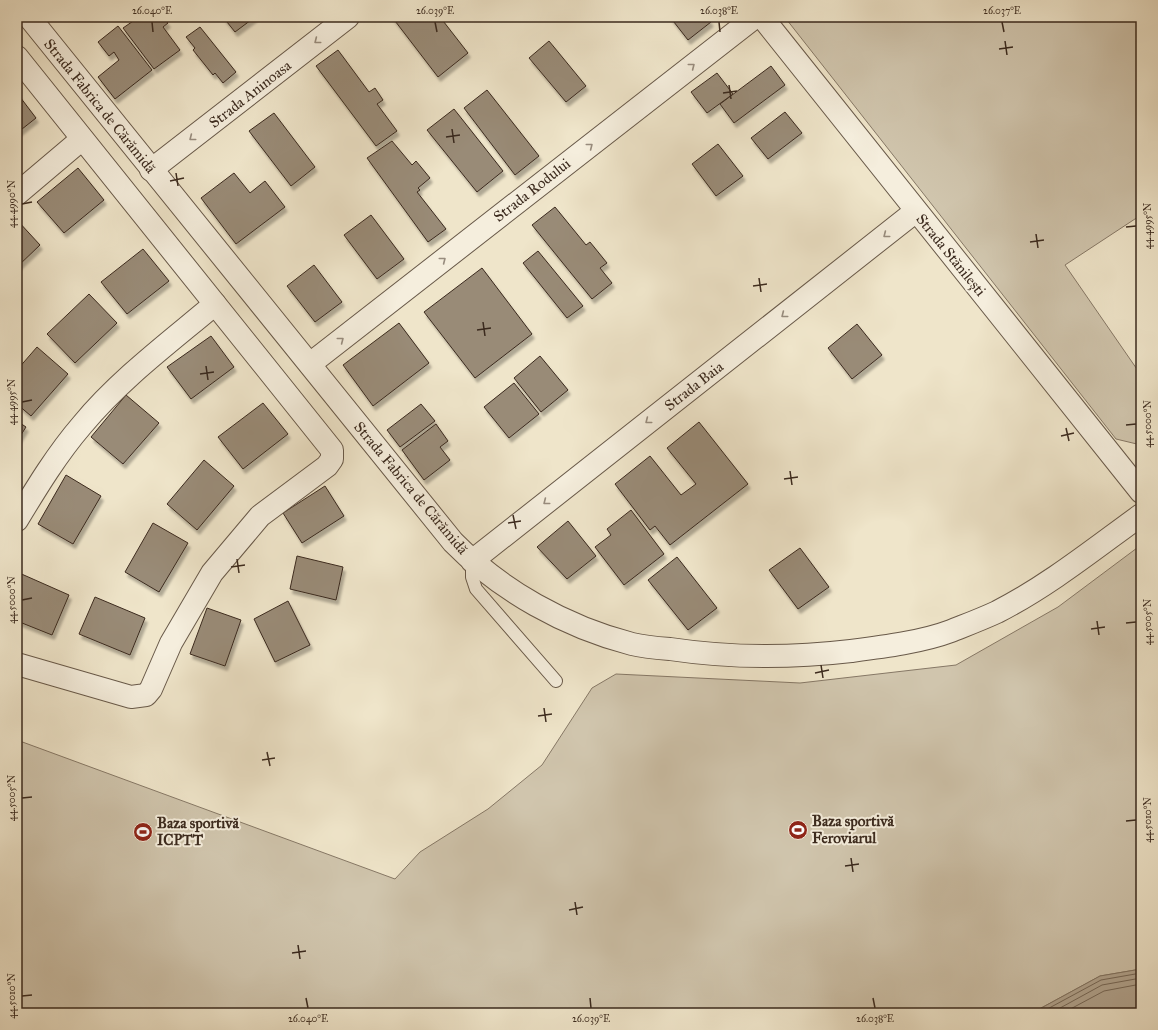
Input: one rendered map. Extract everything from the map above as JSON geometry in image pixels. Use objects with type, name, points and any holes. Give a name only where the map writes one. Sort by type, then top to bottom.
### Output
[{"type":"street","name":"Strada Fabrica de Cărămidă","points":[[29,17],[151,170],[453,542],[472,561],[509,588],[551,613],[583,628],[633,644],[699,654],[765,657],[827,654],[891,646],[949,632],[996,612],[1055,577],[1141,515]]},
{"type":"street","name":"Strada Aninoasa","points":[[151,170],[348,17]]},
{"type":"street","name":"Strada Rodului","points":[[310,364],[755,17]]},
{"type":"street","name":"Strada Stănilești","points":[[762,17],[1141,492]]},
{"type":"street","points":[[17,56],[332,450],[332,459],[327,466],[260,516],[212,573],[171,643],[151,689],[146,695],[130,697],[17,664]]},
{"type":"street","points":[[17,194],[82,139]]},
{"type":"street","name":"Strada Baia","points":[[472,561],[916,211]]},
{"type":"street","points":[[17,520],[46,472],[82,424],[125,380],[215,304]]},
{"type":"lane","points":[[472,561],[472,577],[476,589],[556,681]]},
{"type":"shaded area","points":[[790,17],[1141,17],[1141,215],[1065,265],[1141,375],[1141,445],[1116,439],[787,20]]},
{"type":"shaded area","name":"Baza sportivă Feroviarul","points":[[1141,545],[1141,969],[1100,976],[1032,1013],[17,1013],[17,740],[395,879],[420,852],[488,809],[542,765],[592,688],[616,674],[800,683],[956,665],[1058,607]]},
{"type":"water","points":[[1141,969],[1141,1013],[1032,1013],[1100,976]]},
{"type":"building","points":[[139,17],[163,17],[168,23],[163,27],[180,50],[154,69],[123,28]]},
{"type":"building","points":[[223,17],[255,17],[235,32]]},
{"type":"building","points":[[392,17],[440,17],[468,53],[438,77]]},
{"type":"building","points":[[670,17],[707,17],[711,22],[688,40]]},
{"type":"building","points":[[118,26],[152,70],[115,99],[98,77],[119,60],[114,52],[109,56],[98,42]]},
{"type":"building","points":[[200,27],[236,72],[223,83],[215,73],[213,75],[193,50],[195,48],[186,37]]},
{"type":"building","points":[[549,41],[586,86],[566,102],[529,58]]},
{"type":"building","points":[[338,50],[369,92],[375,88],[383,100],[377,104],[397,131],[376,146],[316,66]]},
{"type":"building","points":[[771,66],[785,85],[734,123],[720,104]]},
{"type":"building","points":[[717,73],[733,94],[707,113],[691,92]]},
{"type":"building","points":[[487,90],[539,156],[515,175],[464,108]]},
{"type":"building","points":[[17,93],[36,118],[17,133]]},
{"type":"building","points":[[454,109],[503,171],[477,192],[427,130]]},
{"type":"building","points":[[785,112],[802,133],[768,159],[751,138]]},
{"type":"building","points":[[274,113],[315,167],[291,186],[249,131]]},
{"type":"building","points":[[392,141],[412,165],[416,161],[430,178],[418,188],[420,190],[417,192],[446,229],[428,242],[367,158]]},
{"type":"building","points":[[718,144],[743,176],[716,196],[692,164]]},
{"type":"building","points":[[78,168],[104,200],[64,233],[37,202]]},
{"type":"building","points":[[234,173],[250,193],[265,181],[285,207],[236,244],[201,198]]},
{"type":"building","points":[[555,207],[586,245],[590,242],[607,263],[600,268],[612,283],[592,299],[532,225]]},
{"type":"building","points":[[371,215],[404,259],[377,279],[344,235]]},
{"type":"building","points":[[17,220],[40,245],[17,267]]},
{"type":"building","points":[[143,249],[169,281],[127,314],[101,282]]},
{"type":"building","points":[[538,251],[583,306],[567,318],[523,263]]},
{"type":"building","points":[[314,265],[342,302],[315,322],[287,286]]},
{"type":"building","points":[[482,268],[532,334],[475,378],[424,312]]},
{"type":"building","points":[[89,294],[117,323],[75,363],[47,334]]},
{"type":"building","points":[[399,323],[429,363],[373,406],[343,365]]},
{"type":"building","points":[[857,324],[882,355],[852,379],[828,348]]},
{"type":"building","points":[[211,336],[234,367],[191,399],[167,367]]},
{"type":"building","points":[[37,347],[68,374],[31,416],[17,404],[17,370]]},
{"type":"building","points":[[540,356],[568,390],[541,412],[514,378]]},
{"type":"building","points":[[514,383],[539,414],[509,438],[484,407]]},
{"type":"building","points":[[126,395],[159,423],[123,464],[91,437]]},
{"type":"building","points":[[263,403],[288,434],[243,469],[218,437]]},
{"type":"building","points":[[421,404],[435,421],[400,447],[387,430]]},
{"type":"building","points":[[17,421],[26,427],[17,441]]},
{"type":"building","points":[[699,422],[748,484],[670,545],[655,526],[650,530],[615,484],[650,456],[681,495],[696,484],[667,448]]},
{"type":"building","points":[[436,424],[448,441],[440,447],[450,460],[424,480],[402,450]]},
{"type":"building","points":[[204,460],[234,486],[197,530],[167,504]]},
{"type":"building","points":[[66,475],[101,496],[73,544],[38,524]]},
{"type":"building","points":[[325,486],[344,516],[302,543],[283,513]]},
{"type":"building","points":[[631,510],[664,554],[624,585],[595,547],[611,535],[607,529]]},
{"type":"building","points":[[568,521],[596,556],[567,579],[537,547]]},
{"type":"building","points":[[153,523],[188,543],[159,592],[125,572]]},
{"type":"building","points":[[800,548],[829,587],[798,609],[769,570]]},
{"type":"building","points":[[297,556],[343,567],[336,600],[290,589]]},
{"type":"building","points":[[677,557],[717,608],[688,630],[648,580]]},
{"type":"building","points":[[17,572],[69,595],[52,635],[17,621]]},
{"type":"building","points":[[95,597],[145,618],[130,655],[79,634]]},
{"type":"building","points":[[288,601],[310,645],[275,662],[254,619]]},
{"type":"building","points":[[207,608],[241,620],[225,666],[190,654]]},
{"type":"place","name":"Baza sportivă Feroviarul","points":[[798,830]]},
{"type":"place","name":"Baza sportivă ICPTT","points":[[143,832]]}]
